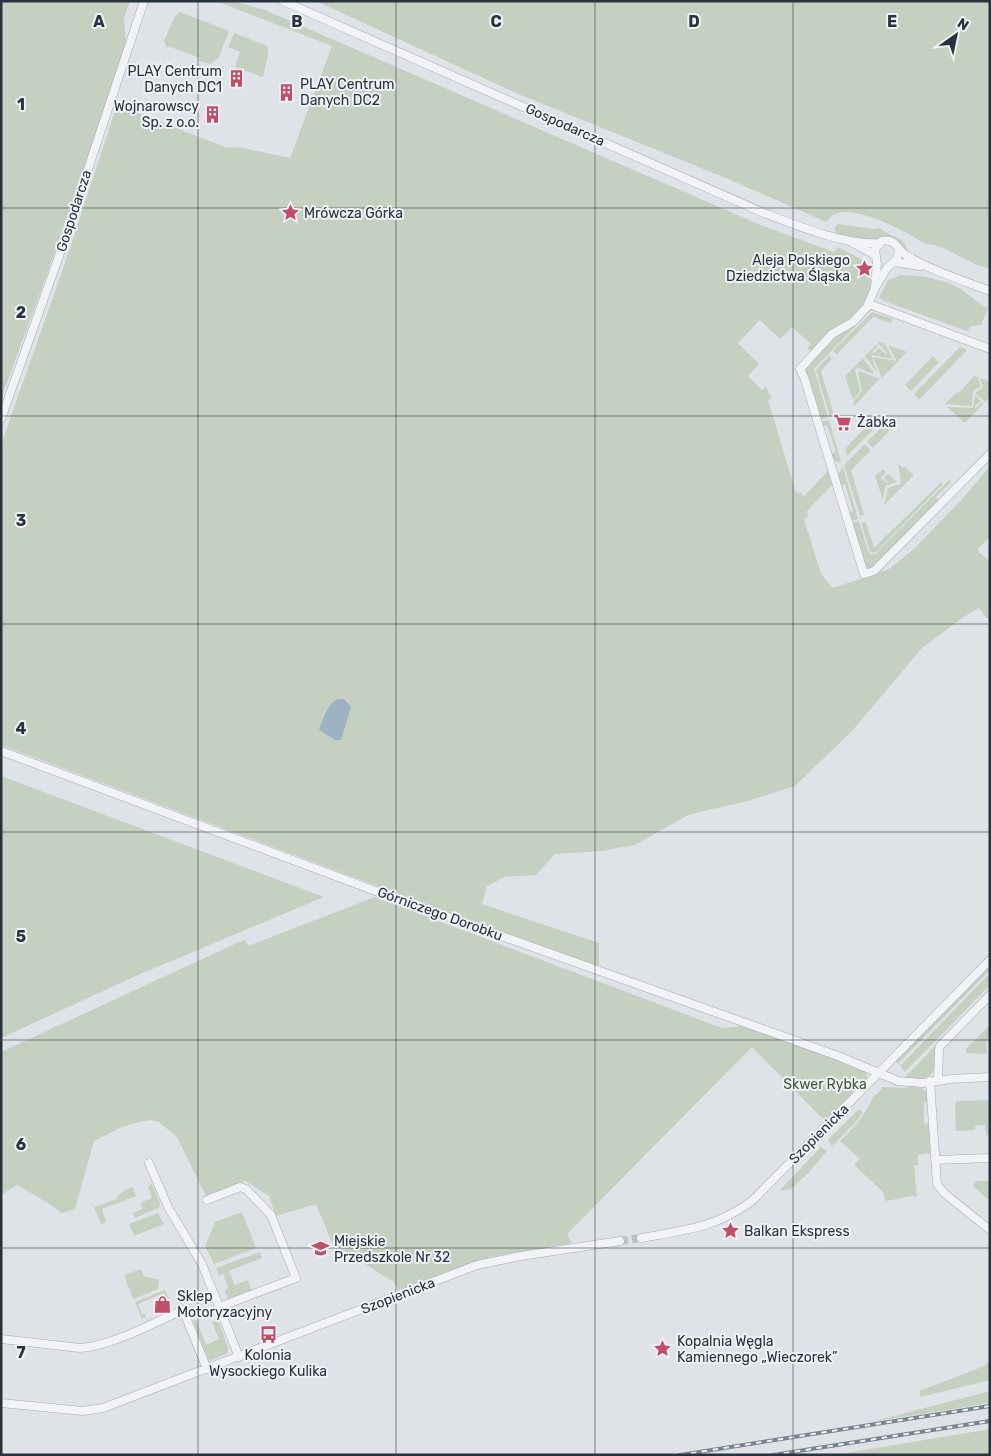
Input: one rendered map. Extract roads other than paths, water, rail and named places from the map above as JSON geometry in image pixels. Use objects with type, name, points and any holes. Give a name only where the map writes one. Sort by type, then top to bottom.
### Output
[{"type":"street","name":"Gospodarcza","points":[[1,420],[60,256],[144,1]]},
{"type":"street","name":"Gospodarcza","points":[[283,1],[764,213],[849,241],[879,243]]},
{"type":"street","points":[[875,288],[875,248],[879,243],[886,240],[892,241],[899,249],[923,266]]},
{"type":"street","name":"Gospodarcza","points":[[849,241],[876,258]]},
{"type":"street","points":[[899,249],[899,256],[887,268],[875,288],[869,304],[853,322],[832,334],[800,368],[864,574],[874,571],[990,454]]},
{"type":"street","points":[[876,258],[882,264],[893,263],[923,266],[990,291]]},
{"type":"street","points":[[869,304],[990,348]]},
{"type":"street","name":"Górniczego Dorobku","points":[[1,751],[373,890],[880,1072],[898,1081],[990,1077]]},
{"type":"street","name":"Szopienicka","points":[[641,1238],[706,1225],[726,1218],[755,1199],[990,960]]},
{"type":"street","points":[[990,995],[940,1046],[941,1080],[935,1160],[936,1178],[940,1190],[990,1230]]},
{"type":"street","points":[[935,1160],[990,1158]]},
{"type":"street","points":[[149,1163],[168,1207],[202,1264],[238,1357]]},
{"type":"street","points":[[207,1200],[240,1188],[246,1189],[272,1215],[296,1278],[219,1307]]},
{"type":"street","name":"Szopienicka","points":[[1,1403],[70,1410],[93,1410],[116,1404],[477,1265],[521,1256],[620,1241]]},
{"type":"street","points":[[1,1339],[80,1348],[90,1347],[183,1310],[207,1369]]},
{"type":"water","points":[[338,699],[344,699],[351,707],[342,737],[340,740],[335,740],[319,730],[328,708]]},
{"type":"tunnel","points":[[620,1241],[641,1238]]},
{"type":"railway","points":[[680,1455],[990,1406]]},
{"type":"railway","points":[[773,1455],[990,1421]]},
{"type":"place","name":"PLAY Centrum Danych DC1","points":[[236,79]]},
{"type":"place","name":"PLAY Centrum Danych DC2","points":[[286,92]]},
{"type":"place","name":"Wojnarowscy Sp. z o.o.","points":[[213,114]]},
{"type":"place","name":"Mrówcza Górka","points":[[290,213]]},
{"type":"place","name":"Aleja Polskiego Dziedzictwa Śląska","points":[[864,268]]},
{"type":"place","name":"Żabka","points":[[843,422]]},
{"type":"place","name":"Balkan Ekspress","points":[[730,1231]]},
{"type":"place","name":"Miejskie Przedszkole Nr 32","points":[[320,1249]]},
{"type":"place","name":"Sklep Motoryzacyjny","points":[[163,1304]]},
{"type":"place","name":"Kolonia Wysockiego Kulika","points":[[268,1335]]},
{"type":"place","name":"Kopalnia Węgla Kamiennego „Wieczorek”","points":[[663,1349]]},
{"type":"park label","name":"Skwer Rybka","points":[[825,1084]]}]
